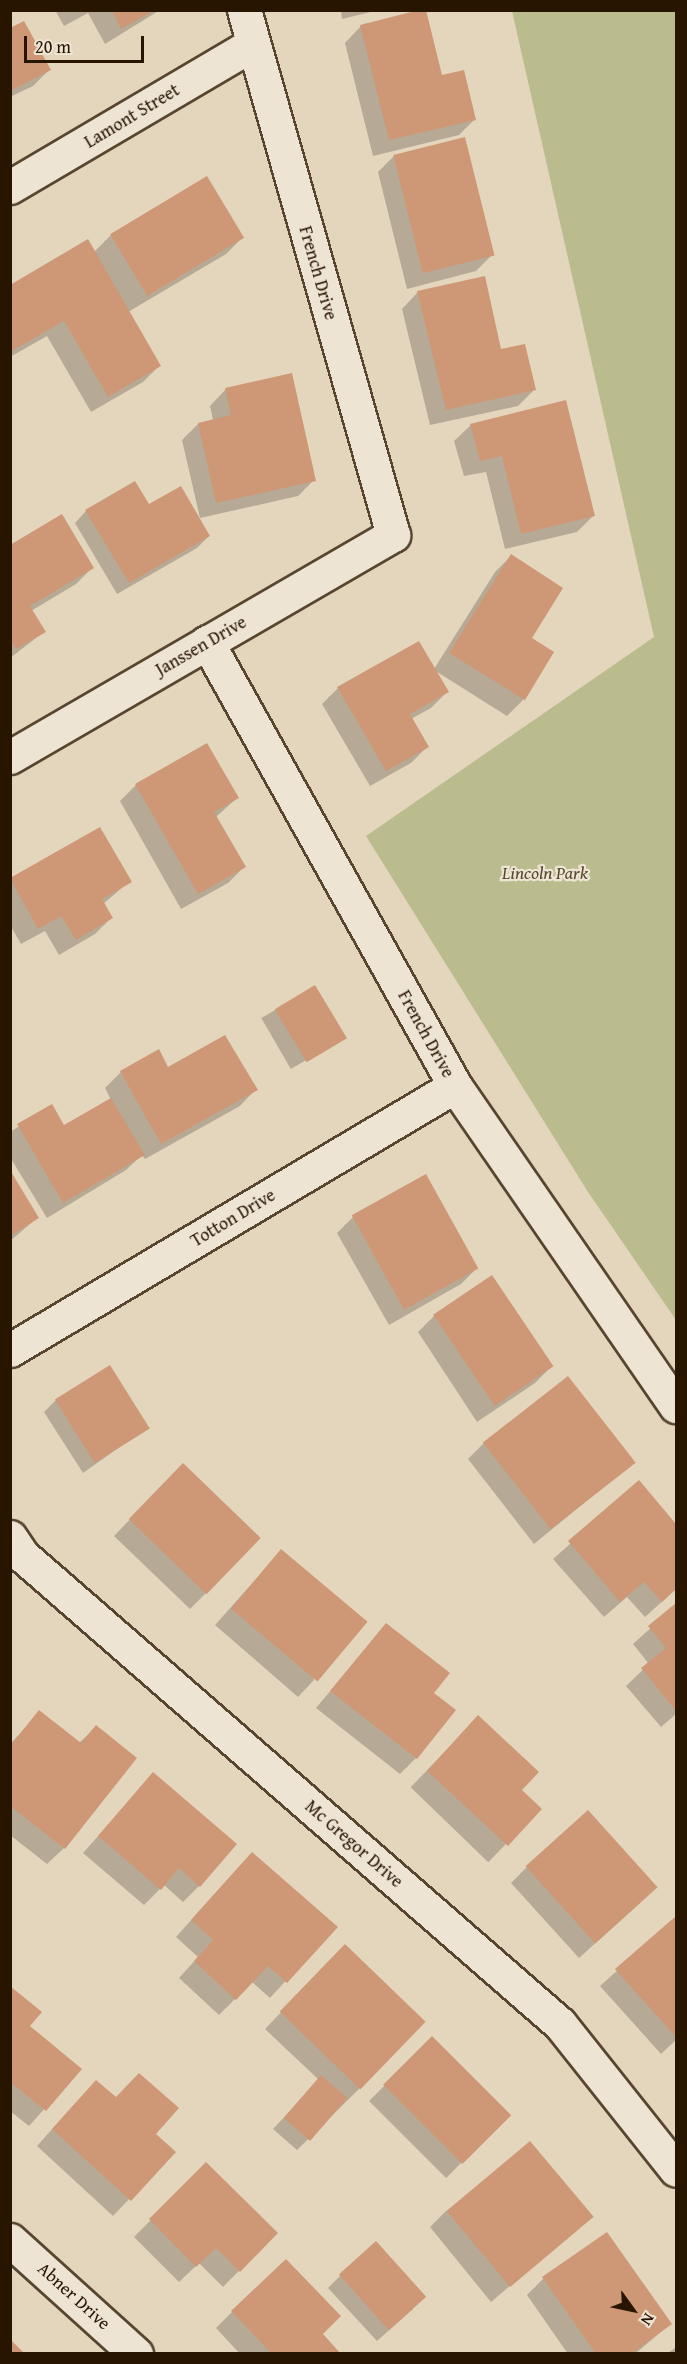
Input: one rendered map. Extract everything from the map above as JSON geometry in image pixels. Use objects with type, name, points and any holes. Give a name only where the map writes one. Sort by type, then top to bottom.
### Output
[{"type":"street","name":"French Drive","points":[[244,10],[393,535]]},
{"type":"street","name":"Lamont Street","points":[[10,187],[253,44]]},
{"type":"street","name":"Janssen Drive","points":[[10,757],[393,535]]},
{"type":"street","name":"French Drive","points":[[207,642],[455,1086],[676,1406]]},
{"type":"street","name":"Totton Drive","points":[[10,1350],[455,1086]]},
{"type":"street","name":"Mc Gregor Drive","points":[[10,1538],[23,1556],[560,2024],[676,2170]]},
{"type":"street","name":"Abner Drive","points":[[10,2240],[136,2354]]},
{"type":"green space","name":"Lincoln Park","points":[[512,11],[676,11],[676,1320],[588,1192],[366,836],[654,637]]},
{"type":"building","points":[[112,10],[155,10],[121,29]]},
{"type":"building","points":[[426,10],[442,75],[464,70],[476,120],[389,140],[360,25]]},
{"type":"building","points":[[24,21],[51,70],[10,91],[10,28]]},
{"type":"building","points":[[465,137],[495,255],[423,273],[393,155]]},
{"type":"building","points":[[207,176],[244,238],[147,296],[110,234]]},
{"type":"building","points":[[88,239],[161,366],[108,397],[64,321],[10,352],[10,285]]},
{"type":"building","points":[[485,276],[501,349],[525,344],[536,390],[446,410],[417,291]]},
{"type":"building","points":[[292,373],[316,481],[216,503],[198,423],[231,415],[225,388]]},
{"type":"building","points":[[566,400],[595,516],[521,534],[502,456],[480,461],[470,424]]},
{"type":"building","points":[[135,481],[149,504],[181,486],[210,536],[129,583],[85,510]]},
{"type":"building","points":[[62,514],[94,568],[30,606],[46,632],[16,649],[10,639],[10,545]]},
{"type":"building","points":[[511,554],[563,588],[532,638],[554,652],[525,700],[449,653]]},
{"type":"building","points":[[419,641],[449,692],[410,714],[429,747],[386,771],[337,687]]},
{"type":"building","points":[[207,743],[239,798],[214,812],[246,867],[198,894],[135,784]]},
{"type":"building","points":[[100,827],[132,882],[102,899],[113,918],[76,940],[61,916],[38,929],[10,878]]},
{"type":"building","points":[[315,985],[347,1038],[307,1062],[275,1009]]},
{"type":"building","points":[[225,1035],[258,1090],[161,1144],[120,1071],[159,1049],[168,1067]]},
{"type":"building","points":[[111,1098],[145,1155],[63,1203],[17,1124],[52,1104],[64,1125]]},
{"type":"building","points":[[10,1170],[39,1218],[10,1236]]},
{"type":"building","points":[[426,1174],[478,1268],[404,1310],[352,1215]]},
{"type":"building","points":[[492,1275],[554,1366],[495,1406],[433,1315]]},
{"type":"building","points":[[110,1365],[150,1429],[95,1463],[55,1399]]},
{"type":"building","points":[[568,1376],[636,1463],[551,1529],[483,1442]]},
{"type":"building","points":[[183,1463],[261,1538],[207,1594],[129,1519]]},
{"type":"building","points":[[639,1480],[676,1524],[676,1589],[662,1602],[644,1582],[620,1602],[568,1541]]},
{"type":"building","points":[[281,1549],[368,1622],[317,1681],[231,1609]]},
{"type":"building","points":[[676,1603],[676,1711],[641,1668],[666,1648],[648,1626]]},
{"type":"building","points":[[386,1623],[450,1673],[434,1693],[456,1710],[417,1759],[330,1691]]},
{"type":"building","points":[[39,1710],[81,1743],[96,1725],[137,1758],[65,1849],[10,1806],[10,1746]]},
{"type":"building","points":[[478,1715],[539,1772],[522,1790],[542,1809],[508,1846],[427,1771]]},
{"type":"building","points":[[153,1772],[237,1844],[200,1887],[179,1868],[161,1890],[98,1836]]},
{"type":"building","points":[[588,1810],[658,1887],[595,1943],[526,1866]]},
{"type":"building","points":[[252,1852],[338,1927],[287,1983],[268,1966],[236,2000],[194,1961],[213,1940],[191,1920]]},
{"type":"building","points":[[676,1916],[676,2037],[615,1969]]},
{"type":"building","points":[[345,1944],[426,2022],[360,2089],[280,2012]]},
{"type":"building","points":[[10,1986],[42,2012],[30,2026],[82,2069],[46,2111],[10,2082]]},
{"type":"building","points":[[432,2036],[511,2115],[462,2164],[383,2085]]},
{"type":"building","points":[[139,2073],[179,2108],[156,2134],[176,2152],[131,2201],[52,2129],[96,2080],[116,2097]]},
{"type":"building","points":[[321,2075],[347,2098],[310,2141],[284,2118]]},
{"type":"building","points":[[530,2141],[594,2217],[510,2287],[447,2211]]},
{"type":"building","points":[[206,2162],[278,2233],[240,2272],[216,2248],[196,2267],[149,2219]]},
{"type":"building","points":[[607,2232],[672,2324],[631,2354],[596,2354],[542,2277]]},
{"type":"building","points":[[376,2241],[426,2297],[389,2330],[339,2274]]},
{"type":"building","points":[[286,2259],[341,2316],[323,2334],[341,2354],[272,2354],[231,2311]]},
{"type":"building","points":[[10,2339],[25,2354],[10,2354]]}]
